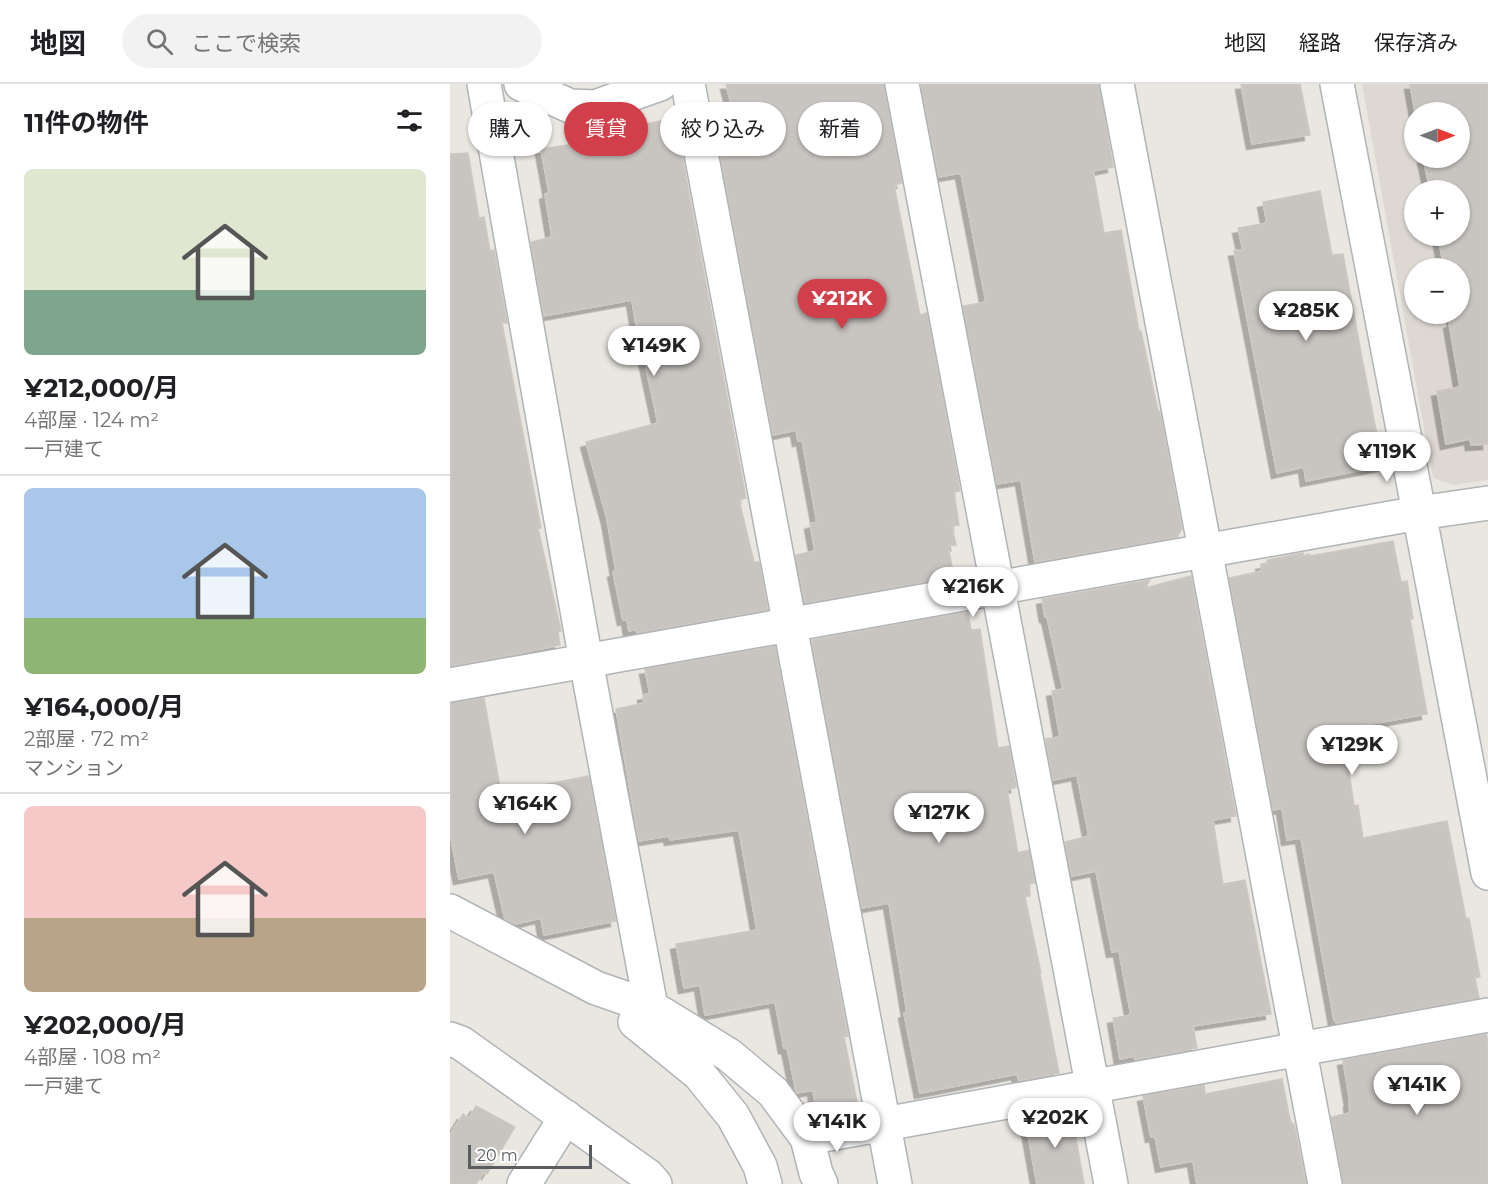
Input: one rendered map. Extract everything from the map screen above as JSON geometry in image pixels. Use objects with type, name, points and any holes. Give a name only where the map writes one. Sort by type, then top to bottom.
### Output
[{"type":"street","points":[[484,84],[586,661],[651,1007]]},
{"type":"street","points":[[520,84],[570,106],[595,107],[660,84]]},
{"type":"street","points":[[688,84],[895,1184]]},
{"type":"street","points":[[902,84],[1111,1184]]},
{"type":"street","points":[[1117,84],[1325,1184]]},
{"type":"street","points":[[1337,84],[1419,513],[1484,835],[1488,873]]},
{"type":"street","points":[[450,686],[1205,550],[1488,503]]},
{"type":"street","points":[[450,911],[596,988],[651,1007],[729,1055],[773,1092],[807,1138],[821,1184]]},
{"type":"street","points":[[651,1007],[635,1022],[699,1074],[733,1116],[760,1166],[765,1184]]},
{"type":"street","points":[[807,1138],[1488,1015]]},
{"type":"street","points":[[450,1039],[461,1042],[648,1176],[655,1184]]},
{"type":"street","points":[[524,1184],[566,1117]]},
{"type":"shaded area","points":[[1362,84],[1488,84],[1488,480],[1453,485],[1433,478],[1405,324],[1470,324],[1470,258],[1404,258],[1404,317]]},
{"type":"building","points":[[726,84],[884,84],[902,183],[894,185],[920,315],[927,313],[960,491],[954,492],[959,525],[952,526],[956,545],[948,546],[954,577],[805,603],[796,555],[815,551],[810,524],[817,522],[802,440],[798,441],[796,430],[773,435],[720,156],[786,156],[786,102],[731,102]]},
{"type":"building","points":[[921,84],[1099,84],[1113,167],[1093,171],[1104,233],[1121,230],[1139,331],[1141,331],[1158,411],[1160,411],[1182,529],[1177,537],[1035,562],[1021,480],[997,484],[963,306],[986,302],[961,173],[939,177]]},
{"type":"building","points":[[1241,84],[1300,84],[1310,135],[1252,144]]},
{"type":"building","points":[[1410,84],[1488,84],[1488,444],[1471,445],[1470,439],[1446,444],[1437,391],[1460,387],[1449,324],[1470,324],[1470,258],[1442,258],[1440,246],[1470,246],[1470,180],[1428,180],[1425,168],[1470,168],[1470,102],[1413,102]]},
{"type":"building","points":[[660,121],[660,156],[682,156],[746,498],[739,500],[754,562],[759,562],[768,610],[637,633],[636,629],[629,631],[627,619],[623,620],[613,572],[616,571],[607,519],[586,442],[658,423],[642,349],[640,349],[632,300],[544,316],[531,242],[552,237],[545,194],[549,193],[542,156],[552,156],[552,147],[564,145],[564,156],[648,156],[648,123]]},
{"type":"building","points":[[468,153],[479,218],[484,217],[490,251],[494,250],[507,323],[502,323],[541,528],[538,528],[561,631],[558,632],[560,645],[450,666],[450,154]]},
{"type":"building","points":[[1320,191],[1332,255],[1343,254],[1383,466],[1306,481],[1304,467],[1277,473],[1234,251],[1243,250],[1238,228],[1267,223],[1263,202]]},
{"type":"building","points":[[1393,541],[1401,582],[1407,581],[1413,619],[1410,619],[1427,714],[1343,729],[1354,806],[1358,805],[1363,838],[1447,821],[1480,977],[1475,978],[1479,998],[1336,1023],[1301,838],[1287,840],[1282,808],[1273,810],[1229,578],[1262,571],[1261,564],[1267,563],[1267,560],[1303,553],[1303,556],[1309,554],[1310,556]]},
{"type":"building","points":[[1191,576],[1236,816],[1213,820],[1223,884],[1245,880],[1271,1014],[1193,1026],[1197,1048],[1135,1060],[1134,1056],[1120,1059],[1113,1018],[1131,1015],[1119,951],[1112,952],[1096,871],[1072,876],[1065,842],[1089,836],[1077,775],[1053,780],[1046,739],[1060,737],[1052,691],[1063,689],[1042,599],[1150,580],[1145,588]]},
{"type":"building","points":[[968,613],[971,630],[980,629],[998,748],[1009,746],[1016,787],[1007,790],[1018,853],[1029,850],[1035,883],[1029,884],[1030,896],[1025,897],[1059,1073],[1019,1081],[1017,1074],[920,1093],[904,1013],[907,1012],[889,903],[862,908],[812,640]]},
{"type":"building","points":[[775,646],[848,1036],[844,1037],[858,1107],[817,1114],[813,1090],[797,1093],[796,1091],[787,1047],[784,1048],[775,1002],[705,1015],[700,985],[684,988],[676,944],[757,930],[739,830],[670,840],[669,836],[639,841],[616,709],[644,703],[643,695],[650,694],[645,669]]},
{"type":"building","points":[[484,698],[501,793],[589,776],[616,921],[544,935],[541,918],[516,924],[505,919],[494,872],[459,879],[450,833],[450,703]]},
{"type":"building","points":[[1486,1034],[1488,1042],[1488,1184],[1343,1184],[1331,1117],[1350,1113],[1343,1060]]},
{"type":"building","points":[[1282,1079],[1306,1184],[1197,1184],[1193,1161],[1161,1167],[1155,1136],[1151,1137],[1143,1096],[1204,1085],[1205,1094]]},
{"type":"building","points":[[476,1106],[515,1127],[487,1174],[484,1172],[476,1184],[450,1184],[450,1135],[463,1114],[469,1118]]},
{"type":"building","points":[[1066,1110],[1067,1117],[1072,1116],[1084,1184],[1037,1184],[1025,1118]]}]
